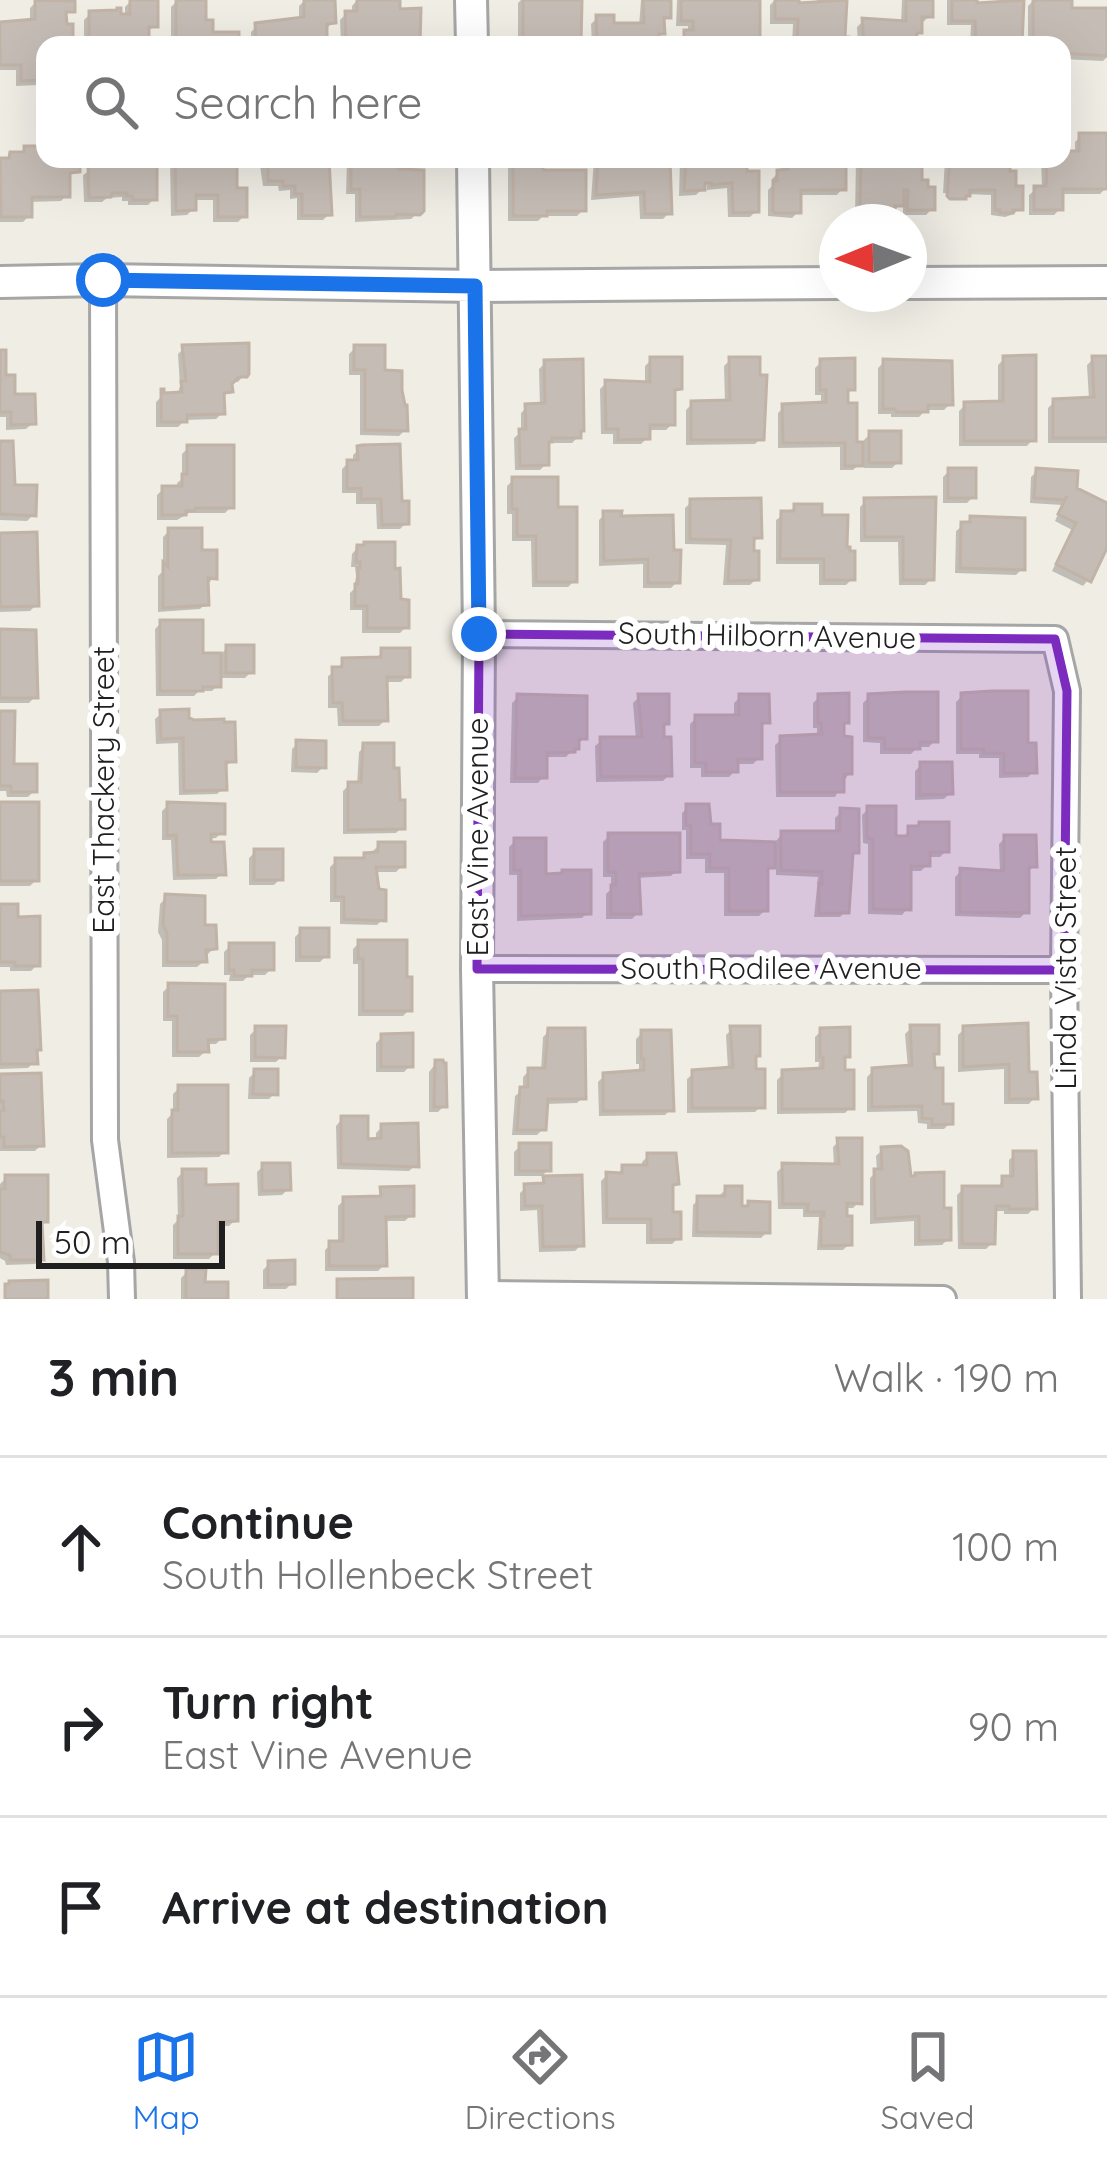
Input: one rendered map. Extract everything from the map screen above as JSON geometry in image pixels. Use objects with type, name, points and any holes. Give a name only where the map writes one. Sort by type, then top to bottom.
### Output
[{"type":"street","points":[[471,0],[472,36]]},
{"type":"street","name":"East Vine Avenue","points":[[473,168],[483,1297]]},
{"type":"street","name":"East Thackery Street","points":[[103,280],[105,1140],[122,1262],[122,1299]]},
{"type":"street","points":[[927,283],[1107,282]]},
{"type":"street","points":[[0,283],[819,284]]},
{"type":"street","name":"South Hilborn Avenue","points":[[479,634],[1055,639]]},
{"type":"street","name":"Linda Vista Street","points":[[1055,639],[1067,691],[1068,1299]]},
{"type":"street","name":"South Rodilee Avenue","points":[[478,969],[1064,970]]},
{"type":"street","points":[[483,1297],[943,1299]]},
{"type":"highlighted area","points":[[479,634],[1055,639],[1067,691],[1064,970],[477,969]]},
{"type":"building","points":[[35,0],[75,1],[75,12],[66,12],[73,36],[36,36],[36,80],[21,81],[21,65],[0,65],[0,22],[35,19]]},
{"type":"building","points":[[130,0],[158,0],[158,27],[149,27],[149,36],[89,36],[89,11],[121,8],[121,14],[130,14]]},
{"type":"building","points":[[176,0],[206,0],[206,20],[213,20],[213,32],[239,32],[239,36],[176,36]]},
{"type":"building","points":[[304,0],[335,0],[336,23],[327,24],[327,36],[256,36],[255,23],[304,17]]},
{"type":"building","points":[[357,0],[400,0],[400,9],[421,8],[420,36],[346,36],[345,11],[357,11]]},
{"type":"building","points":[[523,0],[582,0],[581,36],[523,36]]},
{"type":"building","points":[[643,0],[671,0],[671,18],[664,18],[665,34],[597,36],[596,15],[614,15],[614,23],[644,23]]},
{"type":"building","points":[[681,0],[760,0],[760,36],[684,36],[684,30],[693,30],[693,21],[681,21]]},
{"type":"building","points":[[775,0],[847,0],[845,36],[797,36],[798,19],[775,19]]},
{"type":"building","points":[[906,0],[933,0],[933,17],[922,17],[922,33],[917,36],[863,36],[862,18],[906,21]]},
{"type":"building","points":[[952,0],[1024,0],[1022,36],[976,36],[975,21],[952,21]]},
{"type":"building","points":[[1033,0],[1072,0],[1072,8],[1107,8],[1107,56],[1071,54],[1071,36],[1033,36]]},
{"type":"building","points":[[1079,133],[1107,133],[1107,189],[1063,189],[1063,210],[1034,210],[1034,186],[1046,186],[1047,168],[1071,168],[1071,151],[1079,151]]},
{"type":"building","points":[[24,146],[36,146],[36,168],[80,168],[80,172],[70,173],[70,197],[32,197],[32,217],[1,217],[0,158],[24,152]]},
{"type":"building","points":[[88,168],[157,168],[157,200],[133,200],[127,193],[89,198]]},
{"type":"building","points":[[175,168],[237,168],[237,188],[247,188],[247,217],[218,217],[218,195],[196,195],[196,210],[176,211]]},
{"type":"building","points":[[268,168],[329,168],[332,215],[302,216],[302,194],[295,194],[295,186],[268,181]]},
{"type":"building","points":[[351,168],[424,170],[424,211],[420,215],[360,217],[360,189],[351,190]]},
{"type":"building","points":[[513,168],[586,170],[586,211],[513,216]]},
{"type":"building","points":[[598,168],[670,168],[672,214],[645,214],[644,192],[596,195]]},
{"type":"building","points":[[685,168],[759,171],[759,212],[733,213],[732,183],[705,183],[705,190],[684,191]]},
{"type":"building","points":[[846,168],[846,190],[801,190],[801,213],[775,213],[773,181],[777,181],[777,170]]},
{"type":"building","points":[[861,168],[922,168],[922,180],[935,187],[935,210],[927,210],[927,204],[907,204],[908,190],[904,190],[904,204],[860,204]]},
{"type":"building","points":[[949,168],[1010,168],[1016,171],[1016,186],[1023,186],[1023,210],[995,210],[995,190],[970,190],[966,199],[947,196]]},
{"type":"building","points":[[249,343],[249,374],[232,384],[233,392],[224,393],[225,414],[187,415],[187,422],[161,422],[161,389],[182,392],[181,381],[186,381],[182,345]]},
{"type":"building","points":[[354,345],[385,345],[385,370],[402,371],[408,431],[365,430],[365,370],[354,370]]},
{"type":"building","points":[[0,350],[6,350],[6,375],[15,375],[15,394],[35,394],[36,424],[11,425],[11,412],[0,412]]},
{"type":"building","points":[[1036,355],[1036,441],[964,441],[964,402],[1003,401],[1003,356]]},
{"type":"building","points":[[1092,356],[1107,356],[1107,438],[1053,438],[1053,399],[1094,397]]},
{"type":"building","points":[[650,357],[682,357],[675,425],[650,425],[650,439],[618,440],[618,429],[606,429],[605,380],[650,382]]},
{"type":"building","points":[[729,357],[760,357],[760,375],[767,375],[764,440],[691,440],[691,401],[730,400]]},
{"type":"building","points":[[855,358],[855,390],[848,390],[848,403],[857,403],[857,442],[863,442],[863,466],[845,466],[845,443],[783,443],[782,404],[826,402],[826,390],[820,390],[820,359]]},
{"type":"building","points":[[583,359],[581,438],[552,438],[549,465],[520,466],[519,429],[526,429],[525,404],[545,403],[544,360]]},
{"type":"building","points":[[883,359],[952,361],[953,405],[928,405],[928,412],[883,409]]},
{"type":"building","points":[[869,431],[901,431],[901,463],[869,463]]},
{"type":"building","points":[[0,441],[13,441],[15,485],[37,485],[36,516],[0,514]]},
{"type":"building","points":[[400,444],[402,501],[409,501],[409,524],[382,525],[381,499],[361,499],[361,488],[347,489],[347,460],[358,460],[357,446]]},
{"type":"building","points":[[187,445],[234,445],[234,508],[195,508],[186,515],[162,515],[162,486],[182,486],[182,474],[187,474]]},
{"type":"building","points":[[948,468],[976,468],[976,498],[948,498]]},
{"type":"building","points":[[1036,468],[1078,471],[1077,488],[1107,503],[1107,548],[1091,582],[1056,564],[1076,523],[1058,514],[1065,500],[1034,498]]},
{"type":"building","points":[[512,477],[558,477],[558,507],[577,507],[577,582],[536,582],[536,536],[517,536]]},
{"type":"building","points":[[936,497],[934,580],[903,580],[903,537],[865,537],[864,498]]},
{"type":"building","points":[[761,498],[762,538],[754,538],[759,580],[728,581],[731,540],[690,539],[690,499]]},
{"type":"building","points":[[794,504],[822,504],[822,515],[848,515],[847,547],[855,551],[855,580],[824,580],[824,559],[780,559],[781,511],[794,511]]},
{"type":"building","points":[[603,511],[622,511],[621,516],[673,515],[674,550],[681,550],[680,583],[648,583],[648,559],[604,561]]},
{"type":"building","points":[[970,516],[1025,518],[1025,570],[960,568],[961,522],[970,522]]},
{"type":"building","points":[[168,528],[202,528],[202,550],[217,550],[217,579],[208,578],[209,605],[163,608]]},
{"type":"building","points":[[37,532],[39,606],[0,607],[0,533]]},
{"type":"building","points":[[395,542],[401,599],[409,600],[409,628],[367,628],[367,606],[355,606],[360,568],[357,545]]},
{"type":"building","points":[[160,620],[203,620],[203,653],[221,653],[221,687],[160,691]]},
{"type":"building","points":[[0,629],[36,630],[38,698],[0,698]]},
{"type":"building","points":[[226,645],[254,645],[254,673],[226,673]]},
{"type":"building","points":[[381,648],[410,648],[410,677],[387,677],[388,721],[343,721],[342,703],[333,703],[332,667],[342,667],[342,658],[381,657]]},
{"type":"building","points":[[1028,691],[1028,743],[1036,743],[1037,773],[1004,773],[1004,753],[961,749],[961,693]]},
{"type":"building","points":[[938,692],[938,742],[920,742],[920,749],[885,749],[884,738],[868,738],[868,694]]},
{"type":"building","points":[[849,693],[844,736],[852,737],[852,774],[844,774],[844,792],[780,792],[780,736],[822,734],[818,694]]},
{"type":"building","points":[[517,694],[587,696],[587,739],[579,739],[575,752],[547,753],[547,778],[515,778]]},
{"type":"building","points":[[638,694],[669,694],[664,737],[671,737],[672,776],[601,777],[600,737],[642,737]]},
{"type":"building","points":[[739,694],[769,694],[770,723],[762,723],[762,759],[738,759],[738,772],[706,772],[706,763],[695,763],[695,715],[739,715]]},
{"type":"building","points":[[189,709],[189,718],[194,720],[235,722],[236,762],[226,762],[227,790],[184,791],[183,738],[161,739],[160,710]]},
{"type":"building","points":[[0,711],[15,711],[14,764],[37,764],[37,792],[11,792],[11,786],[0,786]]},
{"type":"building","points":[[296,740],[326,741],[326,768],[296,767]]},
{"type":"building","points":[[363,743],[394,743],[400,800],[405,800],[405,829],[348,830],[348,782],[361,782]]},
{"type":"building","points":[[920,762],[952,762],[953,794],[920,795]]},
{"type":"building","points":[[0,802],[39,802],[39,881],[0,881]]},
{"type":"building","points":[[167,802],[225,804],[225,834],[211,834],[211,842],[224,842],[226,875],[178,875],[176,835],[167,836]]},
{"type":"building","points":[[686,804],[709,804],[711,824],[720,824],[720,840],[775,842],[775,868],[768,868],[768,911],[729,911],[729,868],[710,868],[710,854],[691,854]]},
{"type":"building","points":[[867,806],[896,806],[896,836],[908,836],[908,826],[919,826],[919,822],[949,822],[949,852],[930,852],[930,866],[911,866],[911,910],[873,909],[873,839],[867,838]]},
{"type":"building","points":[[840,808],[859,809],[859,853],[853,853],[849,913],[819,913],[822,872],[781,870],[781,831],[840,831]]},
{"type":"building","points":[[608,833],[680,833],[680,872],[639,874],[641,914],[611,914],[616,872],[608,872]]},
{"type":"building","points":[[1004,835],[1036,835],[1037,867],[1029,867],[1029,913],[960,912],[960,868],[1004,871]]},
{"type":"building","points":[[514,838],[546,838],[546,874],[591,870],[591,914],[521,916],[521,870],[514,870]]},
{"type":"building","points":[[378,842],[405,842],[405,867],[376,867],[379,889],[386,890],[386,921],[344,919],[344,897],[335,897],[335,858],[364,858],[364,853],[378,852]]},
{"type":"building","points":[[254,849],[283,849],[283,880],[254,880]]},
{"type":"building","points":[[165,894],[205,896],[205,925],[216,925],[217,949],[206,950],[207,962],[167,962]]},
{"type":"building","points":[[0,904],[18,904],[18,917],[40,916],[40,966],[0,962]]},
{"type":"building","points":[[300,928],[329,928],[329,957],[300,957]]},
{"type":"building","points":[[358,940],[407,940],[412,1011],[363,1011],[363,959],[358,959]]},
{"type":"building","points":[[229,943],[274,943],[274,970],[234,976],[234,970],[229,970]]},
{"type":"building","points":[[168,983],[225,984],[225,1039],[208,1040],[209,1052],[177,1052],[177,1016],[168,1016]]},
{"type":"building","points":[[38,990],[38,1064],[0,1064],[0,991]]},
{"type":"building","points":[[1028,1023],[1029,1072],[1037,1072],[1038,1099],[1009,1099],[1009,1064],[963,1067],[963,1026]]},
{"type":"building","points":[[910,1025],[939,1025],[935,1068],[943,1068],[943,1104],[953,1104],[953,1124],[932,1125],[932,1119],[922,1118],[922,1106],[872,1107],[872,1068],[912,1065]]},
{"type":"building","points":[[255,1026],[286,1026],[285,1058],[255,1057]]},
{"type":"building","points":[[730,1026],[760,1026],[756,1069],[765,1069],[765,1108],[692,1108],[692,1070],[733,1067]]},
{"type":"building","points":[[850,1027],[845,1070],[854,1070],[854,1109],[782,1109],[782,1070],[823,1068],[820,1028]]},
{"type":"building","points":[[548,1028],[585,1028],[586,1099],[548,1099],[546,1130],[517,1130],[520,1087],[528,1087],[528,1068],[545,1068]]},
{"type":"building","points":[[641,1030],[671,1030],[674,1111],[603,1111],[603,1073],[644,1070]]},
{"type":"building","points":[[413,1033],[413,1067],[381,1067],[381,1034]]},
{"type":"building","points":[[435,1060],[446,1063],[447,1107],[434,1107]]},
{"type":"building","points":[[254,1069],[278,1069],[278,1095],[253,1094]]},
{"type":"building","points":[[41,1073],[44,1146],[4,1147],[0,1074]]},
{"type":"building","points":[[178,1085],[228,1085],[228,1153],[172,1153],[172,1110],[178,1110]]},
{"type":"building","points":[[341,1116],[368,1116],[368,1139],[381,1138],[381,1124],[418,1123],[419,1167],[341,1164]]},
{"type":"building","points":[[837,1138],[862,1138],[862,1204],[847,1203],[852,1245],[821,1246],[824,1212],[807,1212],[808,1204],[783,1204],[782,1163],[839,1164]]},
{"type":"building","points":[[519,1143],[551,1143],[551,1171],[519,1171]]},
{"type":"building","points":[[901,1146],[908,1151],[911,1176],[944,1172],[944,1208],[951,1208],[951,1240],[919,1241],[919,1216],[875,1219],[874,1169],[882,1169],[881,1147]]},
{"type":"building","points":[[1013,1151],[1036,1151],[1037,1209],[996,1206],[995,1244],[962,1244],[962,1186],[1002,1186],[1002,1176],[1013,1176]]},
{"type":"building","points":[[647,1153],[676,1153],[679,1184],[673,1185],[673,1212],[681,1212],[681,1239],[651,1240],[651,1219],[607,1219],[606,1172],[622,1173],[622,1165],[647,1165]]},
{"type":"building","points":[[262,1163],[290,1163],[291,1190],[262,1191]]},
{"type":"building","points":[[182,1169],[206,1169],[206,1185],[238,1184],[238,1221],[218,1222],[218,1254],[178,1254]]},
{"type":"building","points":[[5,1175],[48,1175],[48,1222],[42,1222],[44,1260],[10,1260],[10,1255],[0,1252],[0,1189],[5,1189]]},
{"type":"building","points":[[582,1175],[584,1246],[543,1247],[542,1206],[525,1206],[524,1184],[544,1183],[543,1176]]},
{"type":"building","points":[[414,1186],[414,1216],[386,1217],[387,1266],[329,1266],[329,1241],[343,1241],[343,1197],[381,1196],[380,1187]]},
{"type":"building","points":[[725,1186],[742,1186],[742,1206],[748,1206],[748,1201],[770,1202],[770,1233],[697,1232],[697,1196],[725,1196]]},
{"type":"building","points":[[295,1260],[295,1284],[268,1285],[268,1261]]},
{"type":"building","points":[[186,1269],[206,1269],[205,1282],[228,1282],[228,1299],[186,1299]]},
{"type":"building","points":[[413,1278],[413,1299],[337,1299],[337,1279]]},
{"type":"building","points":[[48,1280],[48,1299],[5,1299],[9,1281]]},
{"type":"route","points":[[103,280],[475,286],[479,634]]}]
